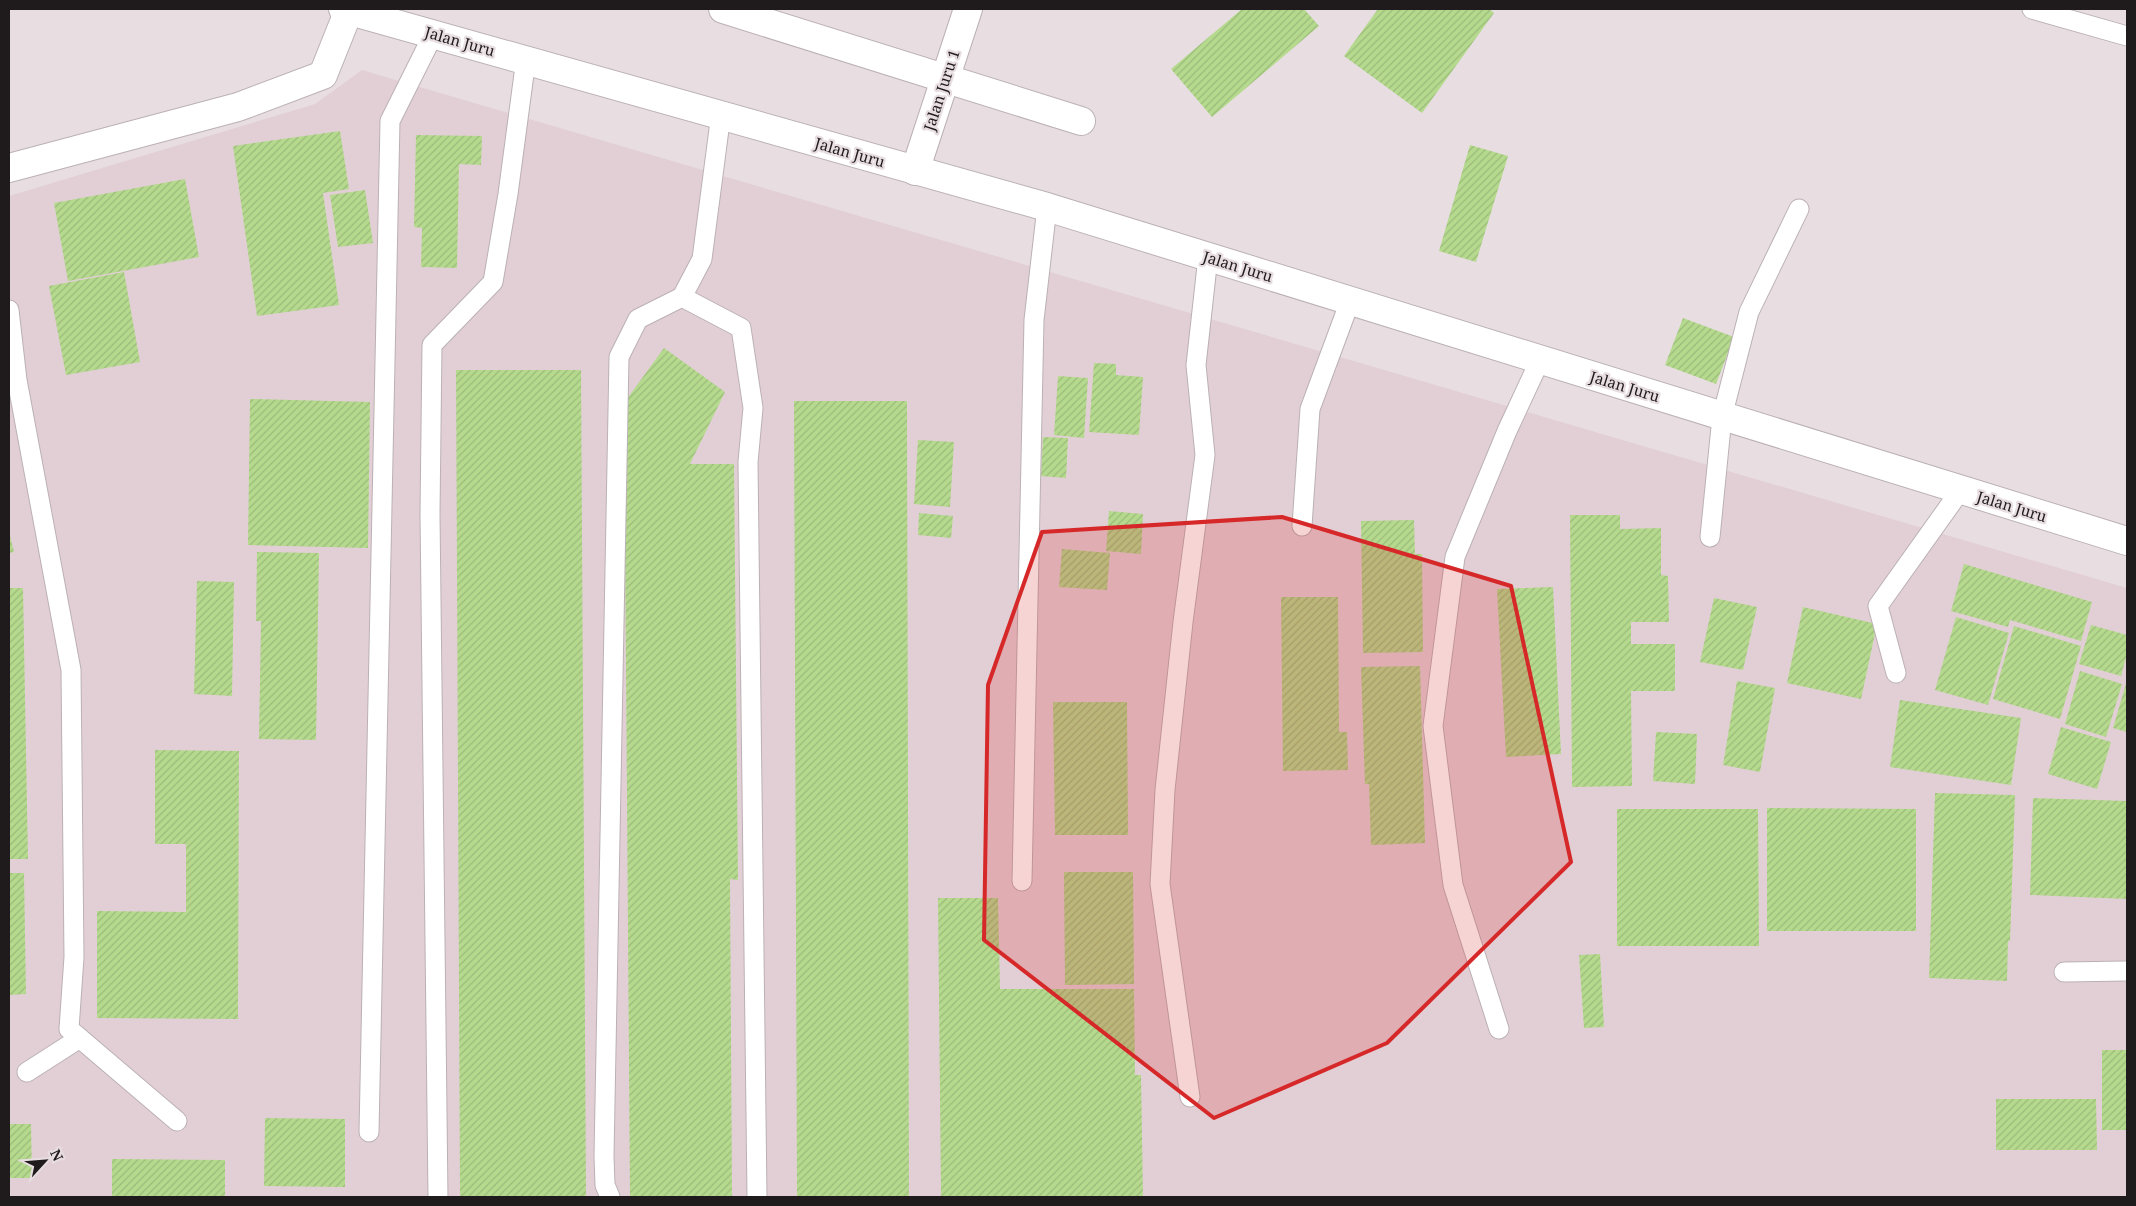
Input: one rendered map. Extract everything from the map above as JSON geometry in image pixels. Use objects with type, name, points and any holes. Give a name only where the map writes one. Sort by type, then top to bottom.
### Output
[{"type":"main road","points":[[723,9],[1081,121]]},
{"type":"main road","name":"Jalan Juru 1","points":[[915,171],[968,9]]},
{"type":"main road","points":[[9,168],[238,107],[323,75],[346,10]]},
{"type":"main road","name":"Jalan Juru","points":[[346,10],[434,33],[1047,207],[1960,491],[2127,541]]},
{"type":"lane","points":[[2032,9],[2127,36]]},
{"type":"lane","points":[[369,1132],[390,121],[434,33]]},
{"type":"lane","points":[[438,1197],[430,514],[432,344],[493,282],[508,194],[526,60]]},
{"type":"lane","points":[[610,1197],[605,1185],[604,1156],[619,357],[638,319],[682,298],[702,259],[721,114]]},
{"type":"lane","points":[[1022,881],[1034,320],[1047,207]]},
{"type":"lane","points":[[1710,537],[1722,416],[1749,312],[1798,209]]},
{"type":"lane","points":[[1190,1097],[1160,884],[1165,790],[1183,622],[1205,456],[1196,365],[1208,257]]},
{"type":"lane","points":[[682,298],[741,328],[753,408],[748,462],[757,1197]]},
{"type":"lane","points":[[1302,526],[1310,409],[1350,301]]},
{"type":"lane","points":[[9,310],[17,380],[71,670],[74,957],[70,1029],[177,1121]]},
{"type":"lane","points":[[1499,1029],[1453,885],[1433,726],[1454,556],[1507,431],[1540,360]]},
{"type":"lane","points":[[1896,673],[1878,606],[1960,491]]},
{"type":"lane","points":[[2064,972],[2127,971]]},
{"type":"lane","points":[[27,1072],[80,1038]]},
{"type":"highlighted area","points":[[1282,517],[1511,586],[1571,862],[1387,1043],[1214,1118],[984,940],[988,685],[1042,532]]},
{"type":"shaded area","points":[[362,70],[2127,588],[2127,1197],[9,1197],[9,196],[315,104]]},
{"type":"building","points":[[1242,9],[1304,9],[1319,26],[1212,117],[1171,69]]},
{"type":"building","points":[[1378,9],[1489,9],[1494,13],[1422,113],[1344,56]]},
{"type":"building","points":[[340,131],[349,189],[323,193],[339,305],[257,316],[233,146]]},
{"type":"building","points":[[416,135],[482,136],[481,165],[459,164],[457,268],[421,267],[422,228],[414,227]]},
{"type":"building","points":[[1470,145],[1508,156],[1476,262],[1439,251]]},
{"type":"building","points":[[185,179],[199,257],[68,281],[54,203]]},
{"type":"building","points":[[365,190],[373,243],[338,247],[330,195]]},
{"type":"building","points":[[124,272],[140,362],[66,375],[49,286]]},
{"type":"building","points":[[1683,318],[1734,337],[1716,384],[1665,365]]},
{"type":"building","points":[[664,348],[725,392],[690,464],[734,464],[738,880],[730,879],[732,1197],[630,1197],[624,403]]},
{"type":"building","points":[[1094,363],[1116,364],[1116,375],[1143,377],[1139,435],[1089,432]]},
{"type":"building","points":[[456,370],[581,370],[586,1197],[460,1197]]},
{"type":"building","points":[[1058,376],[1088,378],[1084,438],[1054,435]]},
{"type":"building","points":[[250,399],[370,402],[368,548],[248,545]]},
{"type":"building","points":[[794,401],[907,401],[909,1197],[797,1197]]},
{"type":"building","points":[[1043,437],[1068,438],[1066,478],[1041,476]]},
{"type":"building","points":[[918,440],[954,442],[950,507],[914,504]]},
{"type":"building","points":[[1109,511],[1143,514],[1141,554],[1106,551]]},
{"type":"building","points":[[919,513],[953,516],[951,538],[918,535]]},
{"type":"building","points":[[1570,515],[1620,515],[1620,529],[1661,528],[1661,575],[1668,576],[1669,622],[1631,622],[1631,644],[1675,644],[1675,691],[1631,691],[1632,786],[1572,787]]},
{"type":"building","points":[[1414,520],[1415,554],[1422,554],[1423,652],[1363,653],[1361,521]]},
{"type":"building","points":[[9,532],[14,552],[9,553]]},
{"type":"building","points":[[1062,549],[1110,553],[1107,590],[1059,587]]},
{"type":"building","points":[[257,552],[319,553],[316,740],[259,739],[261,621],[256,621]]},
{"type":"building","points":[[1964,564],[2092,602],[2081,641],[2010,620],[2008,627],[1951,611]]},
{"type":"building","points":[[197,581],[234,582],[232,696],[194,694]]},
{"type":"building","points":[[1553,587],[1561,754],[1506,757],[1497,589]]},
{"type":"building","points":[[9,588],[23,588],[28,859],[9,859]]},
{"type":"building","points":[[1281,597],[1338,597],[1339,732],[1347,732],[1348,770],[1283,771]]},
{"type":"building","points":[[1714,598],[1757,607],[1743,670],[1700,662]]},
{"type":"building","points":[[1803,607],[1877,624],[1861,699],[1787,683]]},
{"type":"building","points":[[1956,617],[2009,633],[1988,705],[1935,690]]},
{"type":"building","points":[[2091,625],[2127,635],[2127,654],[2121,676],[2079,664]]},
{"type":"building","points":[[2014,626],[2081,646],[2060,719],[1993,699]]},
{"type":"building","points":[[1420,666],[1425,843],[1371,845],[1369,784],[1365,784],[1361,667]]},
{"type":"building","points":[[2080,671],[2122,684],[2106,737],[2065,724]]},
{"type":"building","points":[[2127,680],[2127,732],[2113,728]]},
{"type":"building","points":[[1737,681],[1775,688],[1760,772],[1723,765]]},
{"type":"building","points":[[1900,700],[2021,718],[2011,785],[1890,767]]},
{"type":"building","points":[[1053,702],[1127,702],[1128,835],[1055,835]]},
{"type":"building","points":[[2061,727],[2111,742],[2097,789],[2048,774]]},
{"type":"building","points":[[1656,732],[1697,734],[1695,784],[1653,781]]},
{"type":"building","points":[[155,750],[239,751],[238,1019],[97,1018],[97,911],[186,912],[186,844],[155,844]]},
{"type":"building","points":[[1935,793],[2015,795],[2007,981],[1929,978]]},
{"type":"building","points":[[2033,798],[2127,801],[2127,899],[2030,895]]},
{"type":"building","points":[[1767,808],[1916,809],[1916,931],[1767,931]]},
{"type":"building","points":[[1617,809],[1758,809],[1759,946],[1617,946]]},
{"type":"building","points":[[1064,872],[1133,872],[1134,984],[1065,985]]},
{"type":"building","points":[[9,873],[24,873],[26,994],[9,995]]},
{"type":"building","points":[[938,898],[998,898],[1000,989],[1134,989],[1135,1075],[1141,1075],[1143,1197],[941,1197]]},
{"type":"building","points":[[1600,954],[1604,1027],[1584,1028],[1579,955]]},
{"type":"building","points":[[2102,1050],[2127,1050],[2127,1130],[2102,1130]]},
{"type":"building","points":[[1996,1099],[2096,1099],[2097,1150],[1996,1150]]},
{"type":"building","points":[[265,1118],[345,1119],[345,1187],[264,1186]]},
{"type":"building","points":[[9,1124],[31,1124],[32,1178],[9,1178]]},
{"type":"building","points":[[112,1159],[225,1160],[225,1197],[112,1197]]}]
